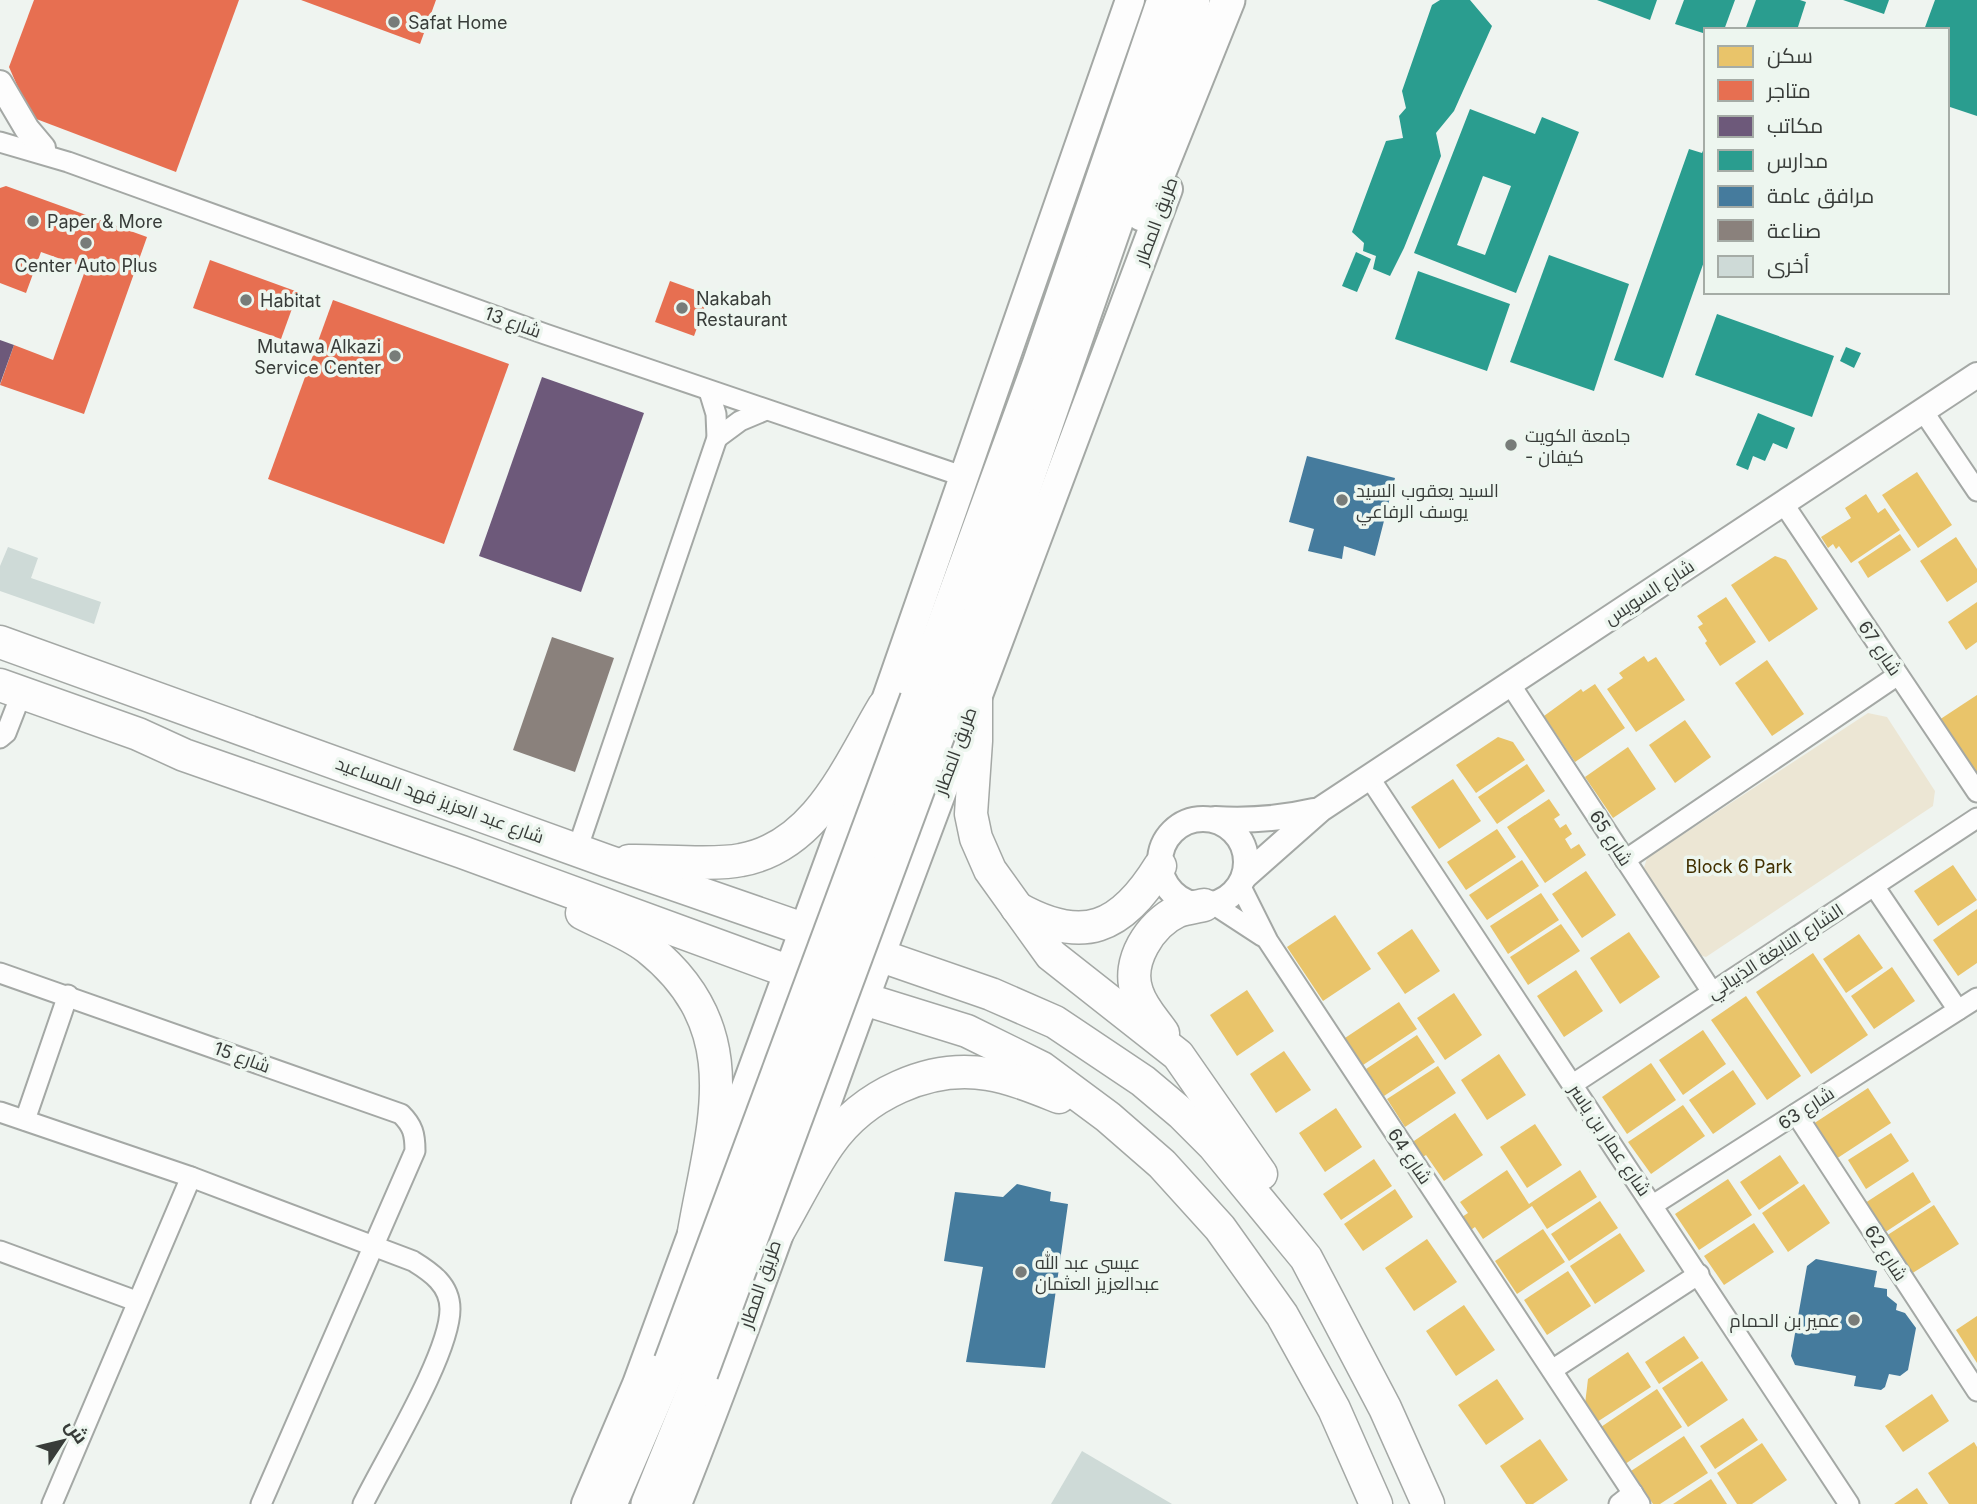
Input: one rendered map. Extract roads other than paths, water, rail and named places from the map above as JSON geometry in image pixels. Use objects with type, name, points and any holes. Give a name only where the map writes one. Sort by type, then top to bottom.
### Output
[{"type":"highway","points":[[1039,365],[1042,320],[1142,0]]},
{"type":"highway","name":"طريق المطار","points":[[947,701],[1039,365],[1164,0]]},
{"type":"highway","name":"طريق المطار","points":[[648,1504],[686,1367],[947,701],[1059,391],[1193,0]]},
{"type":"highway","points":[[1059,391],[1076,375],[1084,360],[1228,0]]},
{"type":"highway","name":"طريق المطار","points":[[610,1504],[686,1367]]},
{"type":"main road","points":[[586,1504],[636,1384],[694,1232],[845,818],[1130,0]]},
{"type":"main road","name":"طريق المطار","points":[[677,1504],[733,1364],[778,1231],[917,856],[947,701],[1046,522],[1237,0]]},
{"type":"main road","name":"شارع عبد العزيز فهد المساعيد","points":[[0,642],[607,861],[991,994],[1036,1013],[1143,1081],[1181,1113],[1214,1146],[1306,1258]]},
{"type":"main road","points":[[11,689],[138,734],[184,755],[463,852],[864,999],[967,1031],[1042,1069],[1108,1117],[1162,1164],[1220,1228],[1282,1315],[1334,1409],[1376,1504]]},
{"type":"main road","points":[[138,734],[146,732],[157,719],[158,710],[150,695]]},
{"type":"main road","points":[[947,701],[972,824],[990,870],[1013,906],[1051,956],[1178,1055]]},
{"type":"main road","points":[[607,861],[739,861],[773,851],[799,834],[824,807],[884,706]]},
{"type":"main road","points":[[845,818],[849,834],[858,847],[870,857],[886,862],[902,862],[917,856]]},
{"type":"main road","points":[[463,852],[646,946],[681,979],[704,1016],[716,1057],[716,1105],[694,1232]]},
{"type":"main road","points":[[1013,906],[1053,926],[1083,929],[1124,910],[1145,891],[1160,866]]},
{"type":"main road","points":[[1209,904],[1178,911],[1160,924],[1142,947],[1134,975],[1142,1004],[1274,1194],[1374,1386],[1428,1504]]},
{"type":"main road","points":[[752,1070],[763,1059],[777,1053],[792,1052],[806,1056],[818,1065],[827,1077],[831,1092]]},
{"type":"main road","points":[[778,1231],[830,1143],[854,1115],[880,1096],[915,1080],[955,1072],[988,1074],[1030,1085],[1108,1117]]},
{"type":"street","points":[[0,83],[20,118],[43,148]]},
{"type":"street","name":"شارع 13","points":[[0,132],[43,148],[68,162]]},
{"type":"street","name":"شارع 13","points":[[0,142],[68,162],[709,391],[962,476]]},
{"type":"street","name":"شارع السويس","points":[[1242,881],[1321,809],[1977,375]]},
{"type":"street","points":[[577,850],[718,438],[716,414],[709,391]]},
{"type":"street","points":[[718,438],[740,421],[766,410]]},
{"type":"street","points":[[1923,411],[1977,491]]},
{"type":"street","name":"شارع 67","points":[[1783,503],[1977,792]]},
{"type":"street","points":[[1625,860],[1898,675]]},
{"type":"street","name":"شارع 65","points":[[1510,684],[1712,992]]},
{"type":"street","points":[[0,738],[6,733],[11,689]]},
{"type":"street","name":"شارع عمار بن ياسر","points":[[1369,777],[1849,1504]]},
{"type":"street","name":"شارع السويس","points":[[1207,818],[1246,821],[1284,818],[1321,809]]},
{"type":"street","points":[[1207,818],[1223,823],[1240,839],[1246,855],[1242,881],[1228,897],[1209,904],[1189,902],[1175,894],[1165,881],[1160,866],[1160,855],[1170,834],[1189,820],[1207,818]]},
{"type":"street","name":"الشارع النابغة الذبياني","points":[[1573,1084],[1977,818]]},
{"type":"street","name":"شارع 64","points":[[1242,881],[1268,941],[1552,1370],[1631,1500]]},
{"type":"street","points":[[1874,886],[1958,1010]]},
{"type":"street","name":"شارع 64","points":[[1209,904],[1268,941]]},
{"type":"street","name":"شارع 15","points":[[0,973],[401,1114],[415,1134],[415,1151],[261,1504]]},
{"type":"street","points":[[25,1121],[68,995]]},
{"type":"street","name":"شارع 63","points":[[1653,1205],[1977,998]]},
{"type":"street","points":[[0,1112],[191,1177],[413,1261],[439,1279],[450,1309],[442,1349],[363,1504]]},
{"type":"street","name":"شارع 62","points":[[1796,1114],[1977,1391]]},
{"type":"street","points":[[52,1504],[136,1301],[191,1177]]},
{"type":"street","points":[[0,1251],[136,1301]]},
{"type":"street","points":[[1552,1370],[1699,1274]]},
{"type":"place","name":"Safat Home","points":[[394,22]]},
{"type":"place","name":"Paper & More","points":[[33,221]]},
{"type":"place","name":"Center Auto Plus","points":[[86,243]]},
{"type":"place","name":"Habitat","points":[[246,300]]},
{"type":"place","name":"Nakabah Restaurant","points":[[682,308]]},
{"type":"place","name":"Mutawa Alkazi Service Center","points":[[395,356]]},
{"type":"place","name":"جامعة الكويت - كيفان","points":[[1511,445]]},
{"type":"place","name":"السيد يعقوب السيد يوسف الرفاعي","points":[[1342,500]]},
{"type":"place","name":"عيسى عبد الله عبدالعزيز العثمان","points":[[1021,1272]]},
{"type":"place","name":"عمير بن الحمام","points":[[1854,1320]]},
{"type":"park label","name":"Block 6 Park","points":[[1739,866]]}]
